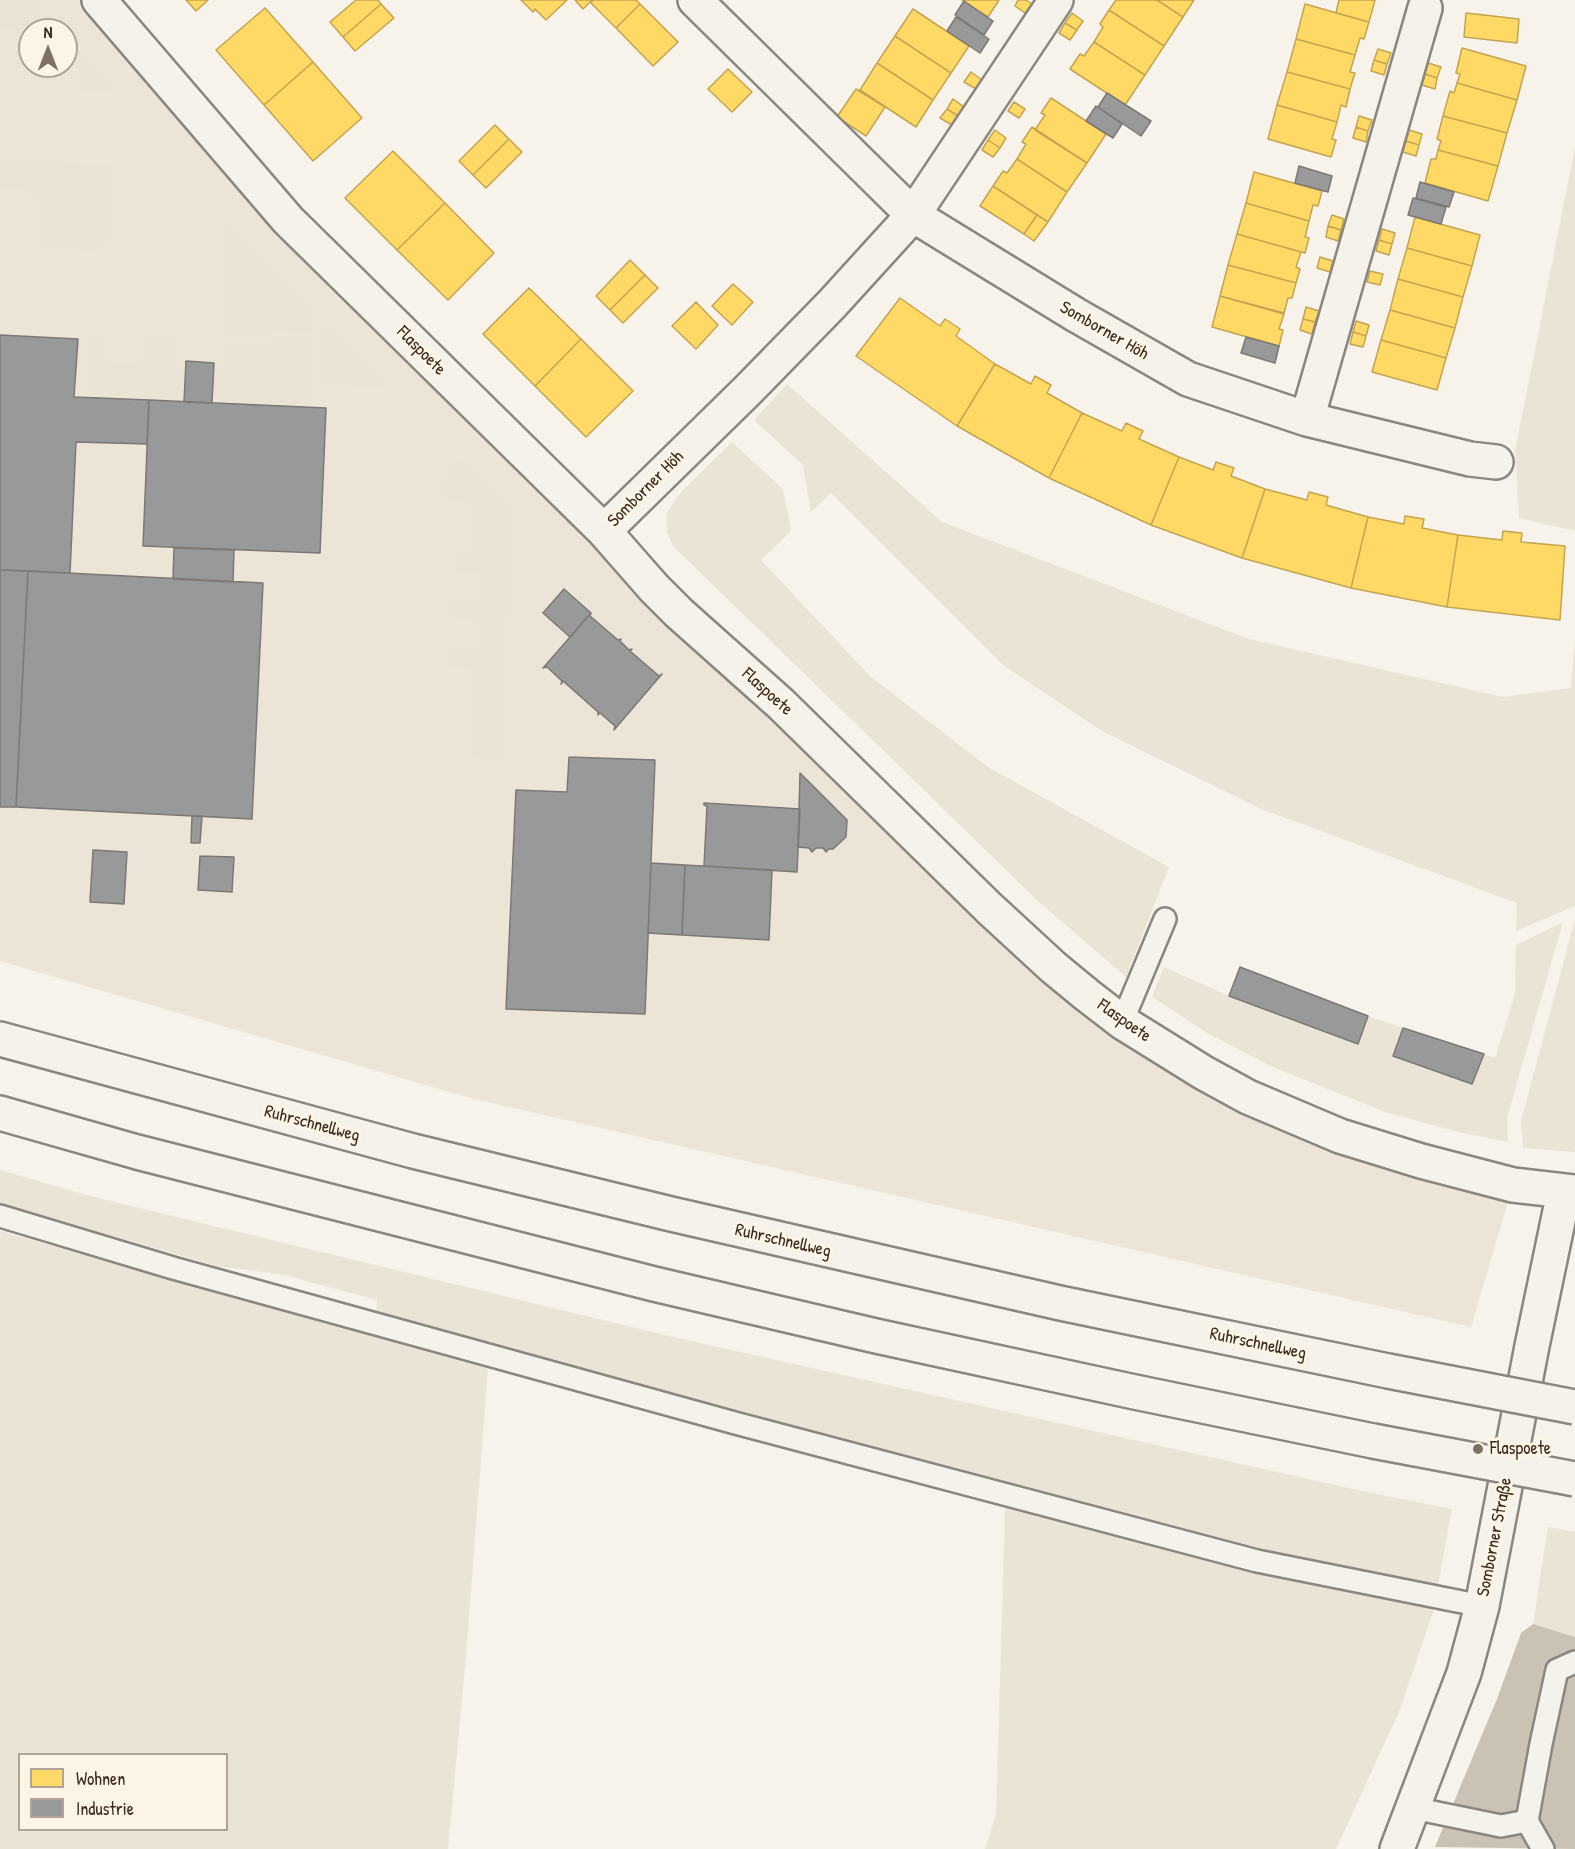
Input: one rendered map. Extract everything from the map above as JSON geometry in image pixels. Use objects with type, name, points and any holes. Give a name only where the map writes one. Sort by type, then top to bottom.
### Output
[{"type":"main road","name":"Flaspoete","points":[[99,0],[288,220],[604,531],[679,613],[781,704],[1053,968],[1122,1022],[1204,1074],[1248,1097],[1340,1136],[1421,1161],[1513,1185],[1569,1192]]},
{"type":"main road","name":"Somborner Höh","points":[[695,0],[913,215],[1076,315],[1188,379],[1307,419],[1470,459],[1496,462]]},
{"type":"main road","name":"Somborner Höh","points":[[604,531],[832,304],[913,215],[1056,0]]},
{"type":"main road","points":[[1307,419],[1425,8]]},
{"type":"main road","name":"Ruhrschnellweg","points":[[0,1040],[413,1151],[671,1214],[1015,1293],[1388,1371],[1575,1407]]},
{"type":"main road","points":[[0,1113],[239,1179],[665,1287],[900,1341],[1373,1441],[1575,1479]]},
{"type":"main road","name":"Somborner Straße","points":[[1397,1849],[1464,1673],[1482,1606],[1532,1346],[1569,1192]]},
{"type":"lane","points":[[1122,1022],[1165,919]]},
{"type":"lane","points":[[0,1216],[173,1268],[723,1420],[1245,1558],[1482,1606]]},
{"type":"lane","points":[[1543,1849],[1527,1821],[1557,1670],[1575,1662]]},
{"type":"lane","points":[[1413,1808],[1501,1826],[1527,1821]]},
{"type":"shaded area","points":[[0,0],[98,0],[145,55],[989,908],[1204,1074],[1513,1185],[1471,1327],[470,1098],[0,961]]},
{"type":"shaded area","points":[[0,0],[34,0],[40,6],[35,18],[18,18],[18,29],[0,28]]},
{"type":"shaded area","points":[[78,49],[114,91],[80,90],[82,63],[78,63]]},
{"type":"shaded area","points":[[1575,147],[1575,531],[1519,518],[1515,451]]},
{"type":"shaded area","points":[[0,159],[116,166],[110,237],[103,248],[91,251],[49,248],[42,243],[39,233],[40,204],[35,193],[27,189],[0,188]]},
{"type":"shaded area","points":[[226,220],[313,310],[313,333],[268,331],[268,338],[221,336]]},
{"type":"shaded area","points":[[324,321],[390,388],[322,385]]},
{"type":"shaded area","points":[[92,335],[101,336],[100,362],[142,364],[144,336],[175,337],[173,367],[185,368],[184,402],[89,397]]},
{"type":"shaded area","points":[[273,337],[313,338],[310,406],[212,403],[213,368],[220,369],[221,342],[272,344]]},
{"type":"shaded area","points":[[787,384],[942,522],[1249,639],[1503,697],[1571,688],[1575,638],[1575,906],[1516,931],[1517,903],[1261,809],[1102,731],[1004,666],[831,493],[811,512],[803,465],[754,420]]},
{"type":"shaded area","points":[[732,442],[783,489],[791,531],[761,560],[870,676],[988,767],[1169,867],[1126,977],[1039,902],[673,546],[667,532],[667,513],[681,492]]},
{"type":"shaded area","points":[[460,460],[513,508],[501,754],[505,755],[505,758],[472,757],[476,669],[447,667],[448,648],[476,649],[478,620],[450,618],[450,601],[479,602],[480,573],[452,572],[453,550],[472,550],[474,502],[446,500],[441,492],[447,473]]},
{"type":"shaded area","points":[[1575,919],[1575,1152],[1523,1148],[1521,1121]]},
{"type":"shaded area","points":[[1563,922],[1507,1118],[1508,1142],[1462,1133],[1388,1113],[1270,1066],[1204,1031],[1152,997],[1164,967],[1229,996],[1357,1044],[1368,1016],[1403,1028],[1393,1056],[1472,1084],[1484,1054],[1495,1058],[1515,994],[1516,945]]},
{"type":"shaded area","points":[[0,1170],[90,1196],[669,1336],[1362,1491],[1452,1509],[1433,1612],[1399,1712],[1336,1849],[985,1849],[996,1814],[1005,1512],[1011,1486],[376,1313],[377,1300],[284,1275],[217,1266],[0,1203]]},
{"type":"shaded area","points":[[0,1231],[488,1369],[466,1656],[448,1849],[0,1849]]},
{"type":"shaded area","points":[[1548,1527],[1575,1532],[1575,1637],[1533,1624]]},
{"type":"shaded area","points":[[1533,1624],[1575,1637],[1575,1849],[1435,1847],[1497,1699],[1521,1633]]},
{"type":"building: Wohnen","points":[[186,0],[208,0],[196,11]]},
{"type":"building: Wohnen","points":[[356,0],[378,0],[381,4],[343,37],[330,22]]},
{"type":"building: Wohnen","points":[[521,0],[567,0],[546,20],[535,9],[533,12]]},
{"type":"building: Wohnen","points":[[575,0],[592,0],[583,9]]},
{"type":"building: Wohnen","points":[[593,0],[636,0],[640,4],[616,28],[591,3]]},
{"type":"building: Wohnen","points":[[962,0],[999,0],[988,17]]},
{"type":"building: Wohnen","points":[[1018,0],[1026,0],[1032,4],[1025,13],[1015,6]]},
{"type":"building: Wohnen","points":[[1116,0],[1157,0],[1183,17],[1164,46],[1109,10]]},
{"type":"building: Wohnen","points":[[1157,0],[1194,0],[1183,17]]},
{"type":"building: Wohnen","points":[[1339,0],[1375,0],[1369,22],[1336,13]]},
{"type":"building: Wohnen","points":[[381,4],[394,18],[355,51],[343,37]]},
{"type":"building: Wohnen","points":[[640,4],[678,42],[653,66],[616,28]]},
{"type":"building: Wohnen","points":[[1305,4],[1369,22],[1364,39],[1360,38],[1355,55],[1296,39]]},
{"type":"building: Wohnen","points":[[265,8],[313,62],[264,105],[216,50]]},
{"type":"building: Wohnen","points":[[913,9],[969,46],[951,73],[895,36]]},
{"type":"building: Wohnen","points":[[1109,10],[1164,46],[1145,75],[1094,42],[1103,27],[1100,24]]},
{"type":"building: Wohnen","points":[[1072,13],[1083,21],[1077,30],[1065,23]]},
{"type":"building: Wohnen","points":[[1466,13],[1519,19],[1517,43],[1464,37]]},
{"type":"building: Wohnen","points":[[1065,23],[1077,30],[1070,40],[1059,33]]},
{"type":"building: Wohnen","points":[[895,36],[951,73],[933,100],[877,63]]},
{"type":"building: Wohnen","points":[[1296,39],[1355,55],[1350,72],[1355,73],[1350,89],[1287,72]]},
{"type":"building: Wohnen","points":[[1094,42],[1145,75],[1125,105],[1070,69],[1080,54],[1084,56]]},
{"type":"building: Wohnen","points":[[1462,48],[1526,66],[1517,100],[1457,83],[1460,74],[1456,73]]},
{"type":"building: Wohnen","points":[[1378,49],[1391,53],[1387,64],[1374,60]]},
{"type":"building: Wohnen","points":[[1374,60],[1387,64],[1384,75],[1371,71]]},
{"type":"building: Wohnen","points":[[313,62],[362,118],[313,161],[264,105]]},
{"type":"building: Wohnen","points":[[877,63],[933,100],[916,127],[860,90]]},
{"type":"building: Wohnen","points":[[1428,63],[1441,67],[1437,78],[1425,74]]},
{"type":"building: Wohnen","points":[[728,69],[752,92],[732,112],[708,89]]},
{"type":"building: Wohnen","points":[[971,72],[982,80],[976,89],[964,82]]},
{"type":"building: Wohnen","points":[[1287,72],[1350,89],[1346,107],[1341,105],[1337,122],[1277,105]]},
{"type":"building: Wohnen","points":[[1425,74],[1437,78],[1435,89],[1422,85]]},
{"type":"building: Wohnen","points":[[1457,83],[1517,100],[1507,133],[1443,116],[1450,91],[1454,93]]},
{"type":"building: Wohnen","points":[[856,89],[885,107],[866,136],[837,117]]},
{"type":"building: Wohnen","points":[[1051,98],[1106,134],[1087,163],[1035,130],[1045,115],[1041,113]]},
{"type":"building: Wohnen","points":[[953,99],[964,107],[958,116],[947,109]]},
{"type":"building: Wohnen","points":[[1014,102],[1025,109],[1019,118],[1008,111]]},
{"type":"building: Wohnen","points":[[1277,105],[1337,122],[1332,139],[1336,140],[1331,157],[1268,139]]},
{"type":"building: Wohnen","points":[[947,109],[958,116],[952,125],[940,118]]},
{"type":"building: Wohnen","points":[[1359,116],[1372,120],[1368,131],[1356,127]]},
{"type":"building: Wohnen","points":[[1443,116],[1507,133],[1498,166],[1438,150],[1441,141],[1437,139]]},
{"type":"building: Wohnen","points":[[495,125],[509,139],[473,175],[459,161]]},
{"type":"building: Wohnen","points":[[1032,127],[1087,163],[1067,192],[1017,159],[1026,144],[1022,142]]},
{"type":"building: Wohnen","points":[[1356,127],[1368,131],[1366,142],[1353,138]]},
{"type":"building: Wohnen","points":[[995,130],[1006,138],[1000,148],[988,140]]},
{"type":"building: Wohnen","points":[[1409,130],[1422,134],[1419,145],[1406,141]]},
{"type":"building: Wohnen","points":[[509,139],[522,152],[486,188],[473,175]]},
{"type":"building: Wohnen","points":[[988,140],[1000,148],[993,157],[982,150]]},
{"type":"building: Wohnen","points":[[1406,141],[1419,145],[1416,156],[1403,152]]},
{"type":"building: Wohnen","points":[[1438,150],[1498,166],[1488,201],[1425,183],[1431,159],[1436,159]]},
{"type":"building: Wohnen","points":[[393,151],[445,203],[397,250],[345,198]]},
{"type":"building: Wohnen","points":[[1017,159],[1067,192],[1048,222],[993,186],[1003,171],[1007,173]]},
{"type":"building: Wohnen","points":[[1254,172],[1322,191],[1318,206],[1313,205],[1309,221],[1246,203]]},
{"type":"building: Wohnen","points":[[993,186],[1037,215],[1024,234],[980,206]]},
{"type":"building: Wohnen","points":[[445,203],[494,253],[448,300],[397,250]]},
{"type":"building: Wohnen","points":[[1246,203],[1309,221],[1305,237],[1309,238],[1305,253],[1237,234]]},
{"type":"building: Wohnen","points":[[1037,215],[1048,222],[1034,241],[1024,234]]},
{"type":"building: Wohnen","points":[[1332,215],[1344,219],[1341,230],[1328,226]]},
{"type":"building: Wohnen","points":[[1415,217],[1480,235],[1472,266],[1407,248]]},
{"type":"building: Wohnen","points":[[1328,226],[1341,230],[1338,241],[1326,237]]},
{"type":"building: Wohnen","points":[[1382,229],[1395,233],[1392,244],[1379,240]]},
{"type":"building: Wohnen","points":[[1237,234],[1301,252],[1296,267],[1300,269],[1296,283],[1228,265]]},
{"type":"building: Wohnen","points":[[1379,240],[1392,244],[1389,255],[1376,251]]},
{"type":"building: Wohnen","points":[[1407,248],[1472,266],[1463,297],[1398,279]]},
{"type":"building: Wohnen","points":[[1320,257],[1333,261],[1330,272],[1317,268]]},
{"type":"building: Wohnen","points":[[630,260],[645,275],[610,310],[596,296]]},
{"type":"building: Wohnen","points":[[1228,265],[1296,283],[1292,298],[1288,298],[1284,313],[1220,296]]},
{"type":"building: Wohnen","points":[[1370,271],[1383,274],[1380,285],[1367,282]]},
{"type":"building: Wohnen","points":[[645,275],[658,288],[623,323],[610,310]]},
{"type":"building: Wohnen","points":[[1398,279],[1463,297],[1455,328],[1390,310]]},
{"type":"building: Wohnen","points":[[733,284],[753,302],[732,325],[712,306]]},
{"type":"building: Wohnen","points":[[529,288],[581,339],[535,386],[483,334]]},
{"type":"building: Wohnen","points":[[1220,296],[1284,314],[1279,329],[1283,330],[1279,346],[1212,327]]},
{"type":"building: Wohnen","points":[[900,298],[940,326],[945,319],[960,329],[956,336],[995,364],[957,426],[856,356]]},
{"type":"building: Wohnen","points":[[696,302],[718,325],[696,349],[672,326]]},
{"type":"building: Wohnen","points":[[1306,307],[1319,311],[1315,322],[1303,319]]},
{"type":"building: Wohnen","points":[[1390,310],[1455,328],[1446,358],[1381,340]]},
{"type":"building: Wohnen","points":[[1303,319],[1315,322],[1312,334],[1300,330]]},
{"type":"building: Wohnen","points":[[1356,321],[1369,325],[1366,336],[1353,332]]},
{"type":"building: Wohnen","points":[[1353,332],[1366,336],[1363,347],[1350,344]]},
{"type":"building: Wohnen","points":[[581,339],[633,391],[586,437],[535,386]]},
{"type":"building: Wohnen","points":[[1381,340],[1446,358],[1437,390],[1372,372]]},
{"type":"building: Wohnen","points":[[995,364],[1031,384],[1035,376],[1051,385],[1047,393],[1082,413],[1049,478],[957,426]]},
{"type":"building: Wohnen","points":[[1082,413],[1122,431],[1126,423],[1143,431],[1139,439],[1179,457],[1151,525],[1049,478]]},
{"type":"building: Wohnen","points":[[1179,457],[1213,470],[1216,462],[1234,468],[1231,476],[1265,489],[1242,558],[1151,525]]},
{"type":"building: Wohnen","points":[[1265,489],[1307,500],[1309,492],[1328,497],[1326,505],[1368,517],[1351,588],[1242,558]]},
{"type":"building: Wohnen","points":[[1405,516],[1424,519],[1422,528],[1458,535],[1447,607],[1351,588],[1368,517],[1404,524]]},
{"type":"building: Wohnen","points":[[1503,531],[1522,533],[1521,542],[1565,546],[1560,620],[1447,607],[1458,535],[1502,540]]},
{"type":"building: Industrie","points":[[964,1],[993,21],[984,35],[955,15]]},
{"type":"building: Industrie","points":[[956,17],[989,39],[980,53],[947,31]]},
{"type":"building: Industrie","points":[[1107,93],[1151,121],[1141,136],[1098,107]]},
{"type":"building: Industrie","points":[[1096,106],[1122,124],[1113,138],[1086,121]]},
{"type":"building: Industrie","points":[[1299,166],[1332,176],[1328,192],[1295,183]]},
{"type":"building: Industrie","points":[[1420,182],[1454,192],[1449,207],[1416,198]]},
{"type":"building: Industrie","points":[[1413,198],[1446,207],[1441,224],[1408,215]]},
{"type":"building: Industrie","points":[[0,335],[78,339],[74,397],[149,400],[147,444],[76,442],[70,573],[0,570]]},
{"type":"building: Industrie","points":[[1246,337],[1279,346],[1275,363],[1241,353]]},
{"type":"building: Industrie","points":[[186,361],[214,363],[212,403],[184,402]]},
{"type":"building: Industrie","points":[[149,400],[326,408],[320,553],[143,546]]},
{"type":"building: Industrie","points":[[174,548],[234,550],[233,582],[173,579]]},
{"type":"building: Industrie","points":[[0,570],[28,571],[16,807],[0,807]]},
{"type":"building: Industrie","points":[[28,571],[263,583],[252,819],[16,807]]},
{"type":"building: Industrie","points":[[564,589],[591,613],[570,637],[543,613]]},
{"type":"building: Industrie","points":[[591,613],[590,616],[618,640],[621,639],[620,641],[629,650],[632,649],[630,651],[659,676],[662,674],[614,730],[615,726],[600,713],[598,715],[598,712],[563,681],[561,684],[562,681],[547,667],[543,668]]},
{"type":"building: Industrie","points":[[569,757],[655,760],[645,1014],[506,1009],[516,790],[567,792]]},
{"type":"building: Industrie","points":[[800,773],[847,820],[846,837],[826,852],[823,848],[816,848],[812,852],[809,848],[798,847]]},
{"type":"building: Industrie","points":[[704,803],[800,809],[797,872],[704,866],[707,806]]},
{"type":"building: Industrie","points":[[192,816],[202,816],[200,843],[191,843]]},
{"type":"building: Industrie","points":[[93,850],[127,852],[124,904],[90,902]]},
{"type":"building: Industrie","points":[[200,856],[234,857],[232,892],[198,890]]},
{"type":"building: Industrie","points":[[651,863],[685,865],[682,935],[648,933]]},
{"type":"building: Industrie","points":[[685,865],[772,870],[769,940],[682,935]]},
{"type":"building: Industrie","points":[[1240,967],[1368,1016],[1358,1044],[1229,996]]},
{"type":"building: Industrie","points":[[1403,1028],[1484,1054],[1472,1084],[1393,1056]]},
{"type":"place","name":"Flaspoete","points":[[1478,1449]]}]
